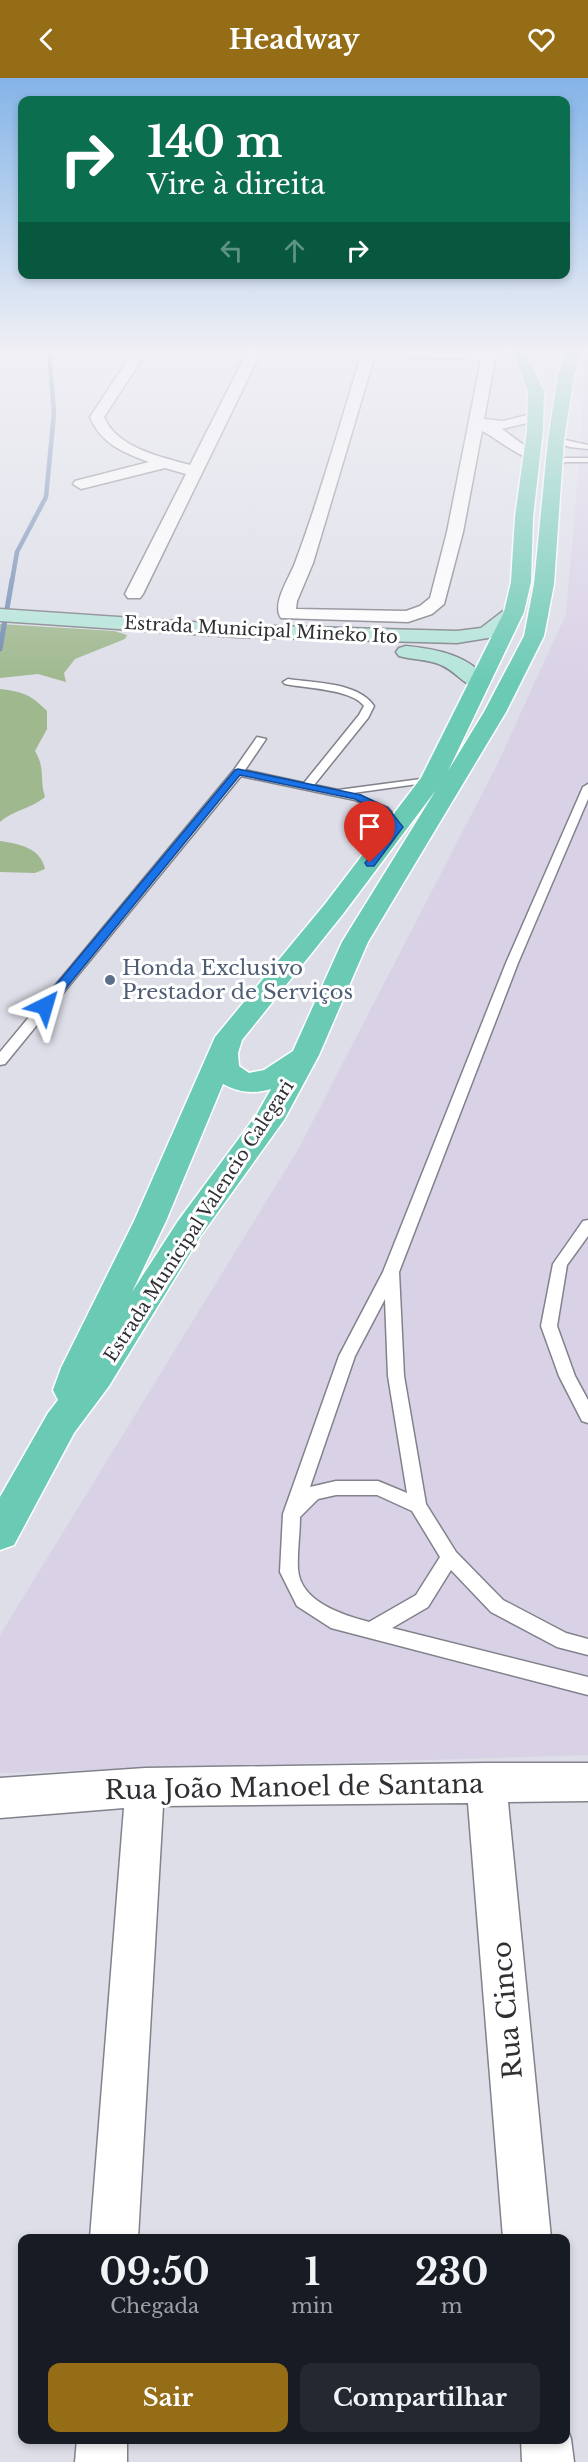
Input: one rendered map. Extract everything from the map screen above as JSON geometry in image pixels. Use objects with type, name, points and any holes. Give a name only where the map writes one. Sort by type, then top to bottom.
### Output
[{"type":"main road","name":"Estrada Municipal Valencio Calegari","points":[[61,1423],[78,1368],[150,1221],[229,1037],[334,909],[432,779],[514,612],[521,582],[524,517],[542,461]]},
{"type":"main road","name":"Estrada Municipal Valencio Calegari","points":[[0,1533],[61,1423],[97,1376],[189,1229],[269,1120],[305,1055],[355,942],[495,712],[534,636],[544,584],[551,514],[542,461]]},
{"type":"main road","points":[[229,1037],[224,1061],[229,1073],[240,1081],[255,1083],[275,1078],[285,1073],[305,1055]]},
{"type":"street","points":[[160,461],[194,471]]},
{"type":"street","points":[[134,594],[199,461]]},
{"type":"street","points":[[335,461],[304,563],[288,601],[287,614],[408,616],[426,609],[438,600],[469,461]]},
{"type":"street","points":[[81,484],[164,463]]},
{"type":"street","name":"Estrada Municipal Mineko Ito","points":[[0,630],[32,625],[470,637],[487,633],[514,612]]},
{"type":"street","name":"Estrada Municipal Mineko Ito","points":[[0,615],[32,625],[183,643],[423,654],[458,663],[478,683]]},
{"type":"street","name":"Rua Cinco","points":[[486,1782],[527,2234]]},
{"type":"street","name":"Rua João Manoel de Santana","points":[[0,1798],[145,1787],[588,1782]]},
{"type":"street","points":[[114,2234],[145,1787]]},
{"type":"street","points":[[101,2462],[102,2444]]},
{"type":"street","points":[[546,2444],[548,2462]]},
{"type":"lane","points":[[288,682],[340,690],[365,700],[369,706],[364,716],[308,785]]},
{"type":"lane","points":[[0,1061],[238,772],[261,739]]},
{"type":"lane","points":[[238,772],[358,797],[384,810],[398,827]]},
{"type":"lane","points":[[337,792],[432,779]]},
{"type":"lane","points":[[588,787],[512,963],[391,1272],[347,1356],[292,1514],[289,1572],[303,1600],[337,1622],[588,1686]]},
{"type":"lane","points":[[588,1225],[560,1264],[549,1326],[567,1376],[588,1416]]},
{"type":"lane","points":[[391,1272],[396,1376],[418,1506],[450,1557],[497,1606],[563,1641],[588,1647]]},
{"type":"lane","points":[[292,1514],[313,1493],[336,1488],[378,1488],[418,1506]]},
{"type":"lane","points":[[371,1630],[422,1601],[450,1557]]},
{"type":"shaded area","points":[[579,461],[588,461],[588,1755],[0,1773],[0,1635],[299,1148],[497,765],[566,614]]},
{"type":"green space","points":[[0,624],[114,631],[127,635],[125,639],[75,659],[64,673],[66,682],[38,674],[0,678]]},
{"type":"green space","points":[[0,689],[26,695],[41,705],[47,711],[47,729],[35,751],[40,764],[45,797],[0,822]]},
{"type":"green space","points":[[0,841],[21,845],[34,851],[45,869],[35,873],[0,872]]},
{"type":"waterway","points":[[12,581],[17,552],[46,497],[49,461]]},
{"type":"waterway","points":[[0,649],[12,580]]},
{"type":"place","name":"Honda Exclusivo Prestador de Serviços","points":[[110,980]]},
{"type":"route","points":[[45,1006],[238,772],[358,797],[384,810],[398,827],[370,863]]}]
